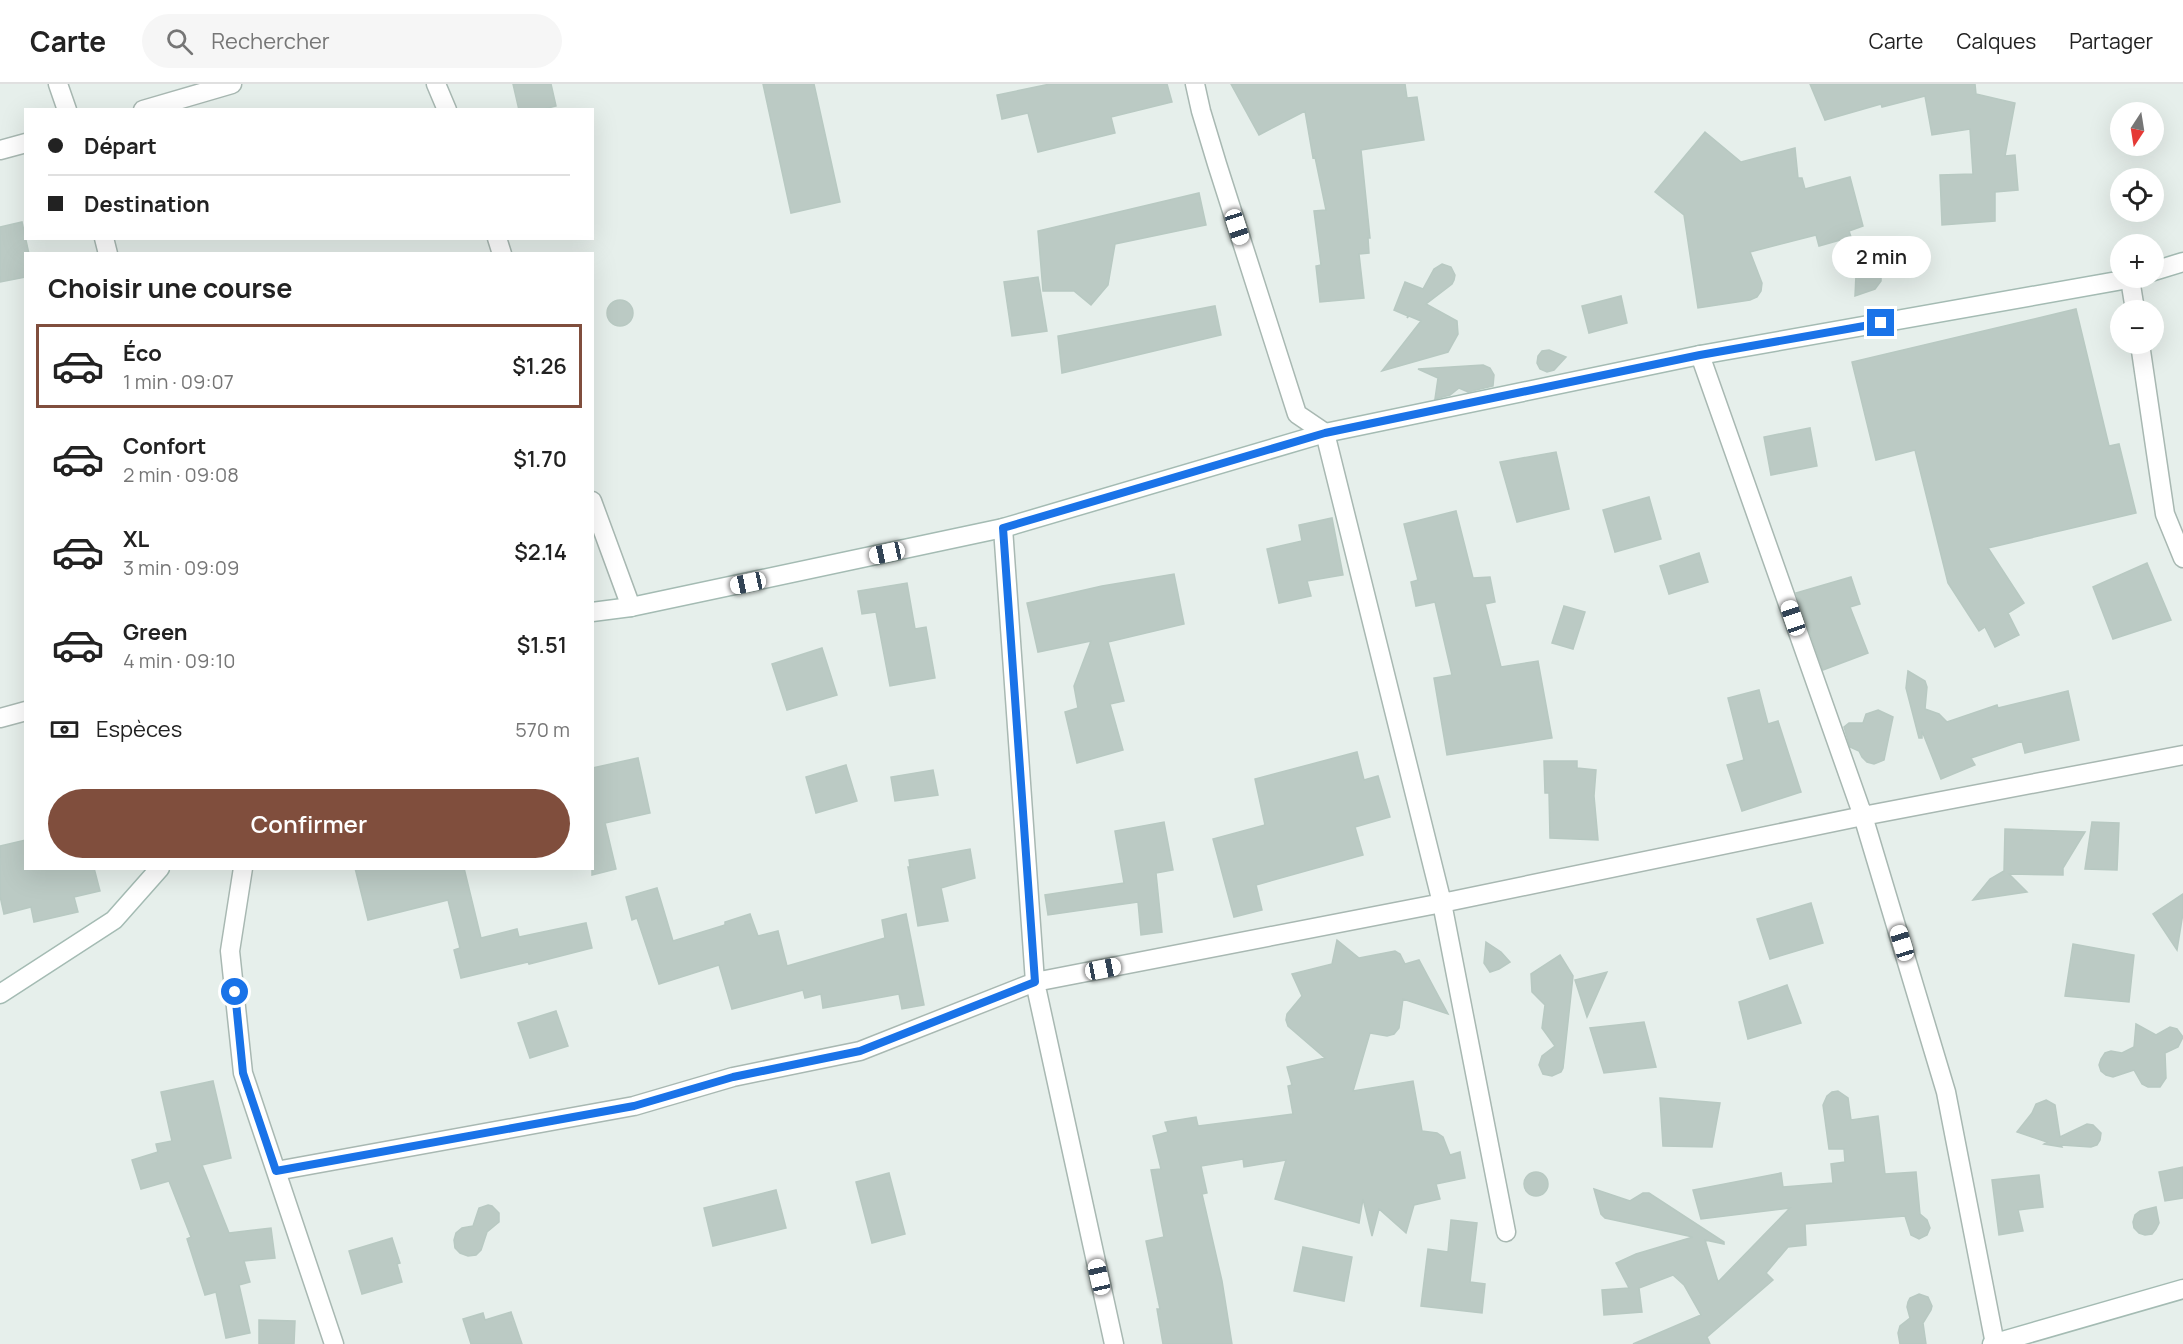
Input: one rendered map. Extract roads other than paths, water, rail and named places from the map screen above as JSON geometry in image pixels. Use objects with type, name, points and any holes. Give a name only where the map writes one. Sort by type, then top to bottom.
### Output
[{"type":"street","points":[[58,84],[66,108]]},
{"type":"street","points":[[150,108],[232,84]]},
{"type":"street","points":[[436,84],[446,108]]},
{"type":"street","points":[[1195,84],[1214,153],[1297,414],[1325,433],[1442,903],[1506,1232]]},
{"type":"street","points":[[0,150],[24,144]]},
{"type":"street","points":[[2164,268],[2183,262]]},
{"type":"street","points":[[594,612],[631,607],[1003,528],[1325,433],[1700,355],[2110,282]]},
{"type":"street","points":[[2141,354],[2165,514],[2183,558]]},
{"type":"street","points":[[1700,355],[1863,816],[1946,1092],[1994,1344],[2183,1289]]},
{"type":"street","points":[[594,506],[631,607]]},
{"type":"street","points":[[1003,528],[1035,982],[1114,1344]]},
{"type":"street","points":[[0,718],[24,712]]},
{"type":"street","points":[[276,1171],[634,1106],[733,1077],[860,1051],[1035,982],[1442,903],[1863,816],[2183,755]]},
{"type":"street","points":[[0,993],[114,920],[158,870]]},
{"type":"street","points":[[243,870],[230,951],[243,1073],[334,1344]]}]
